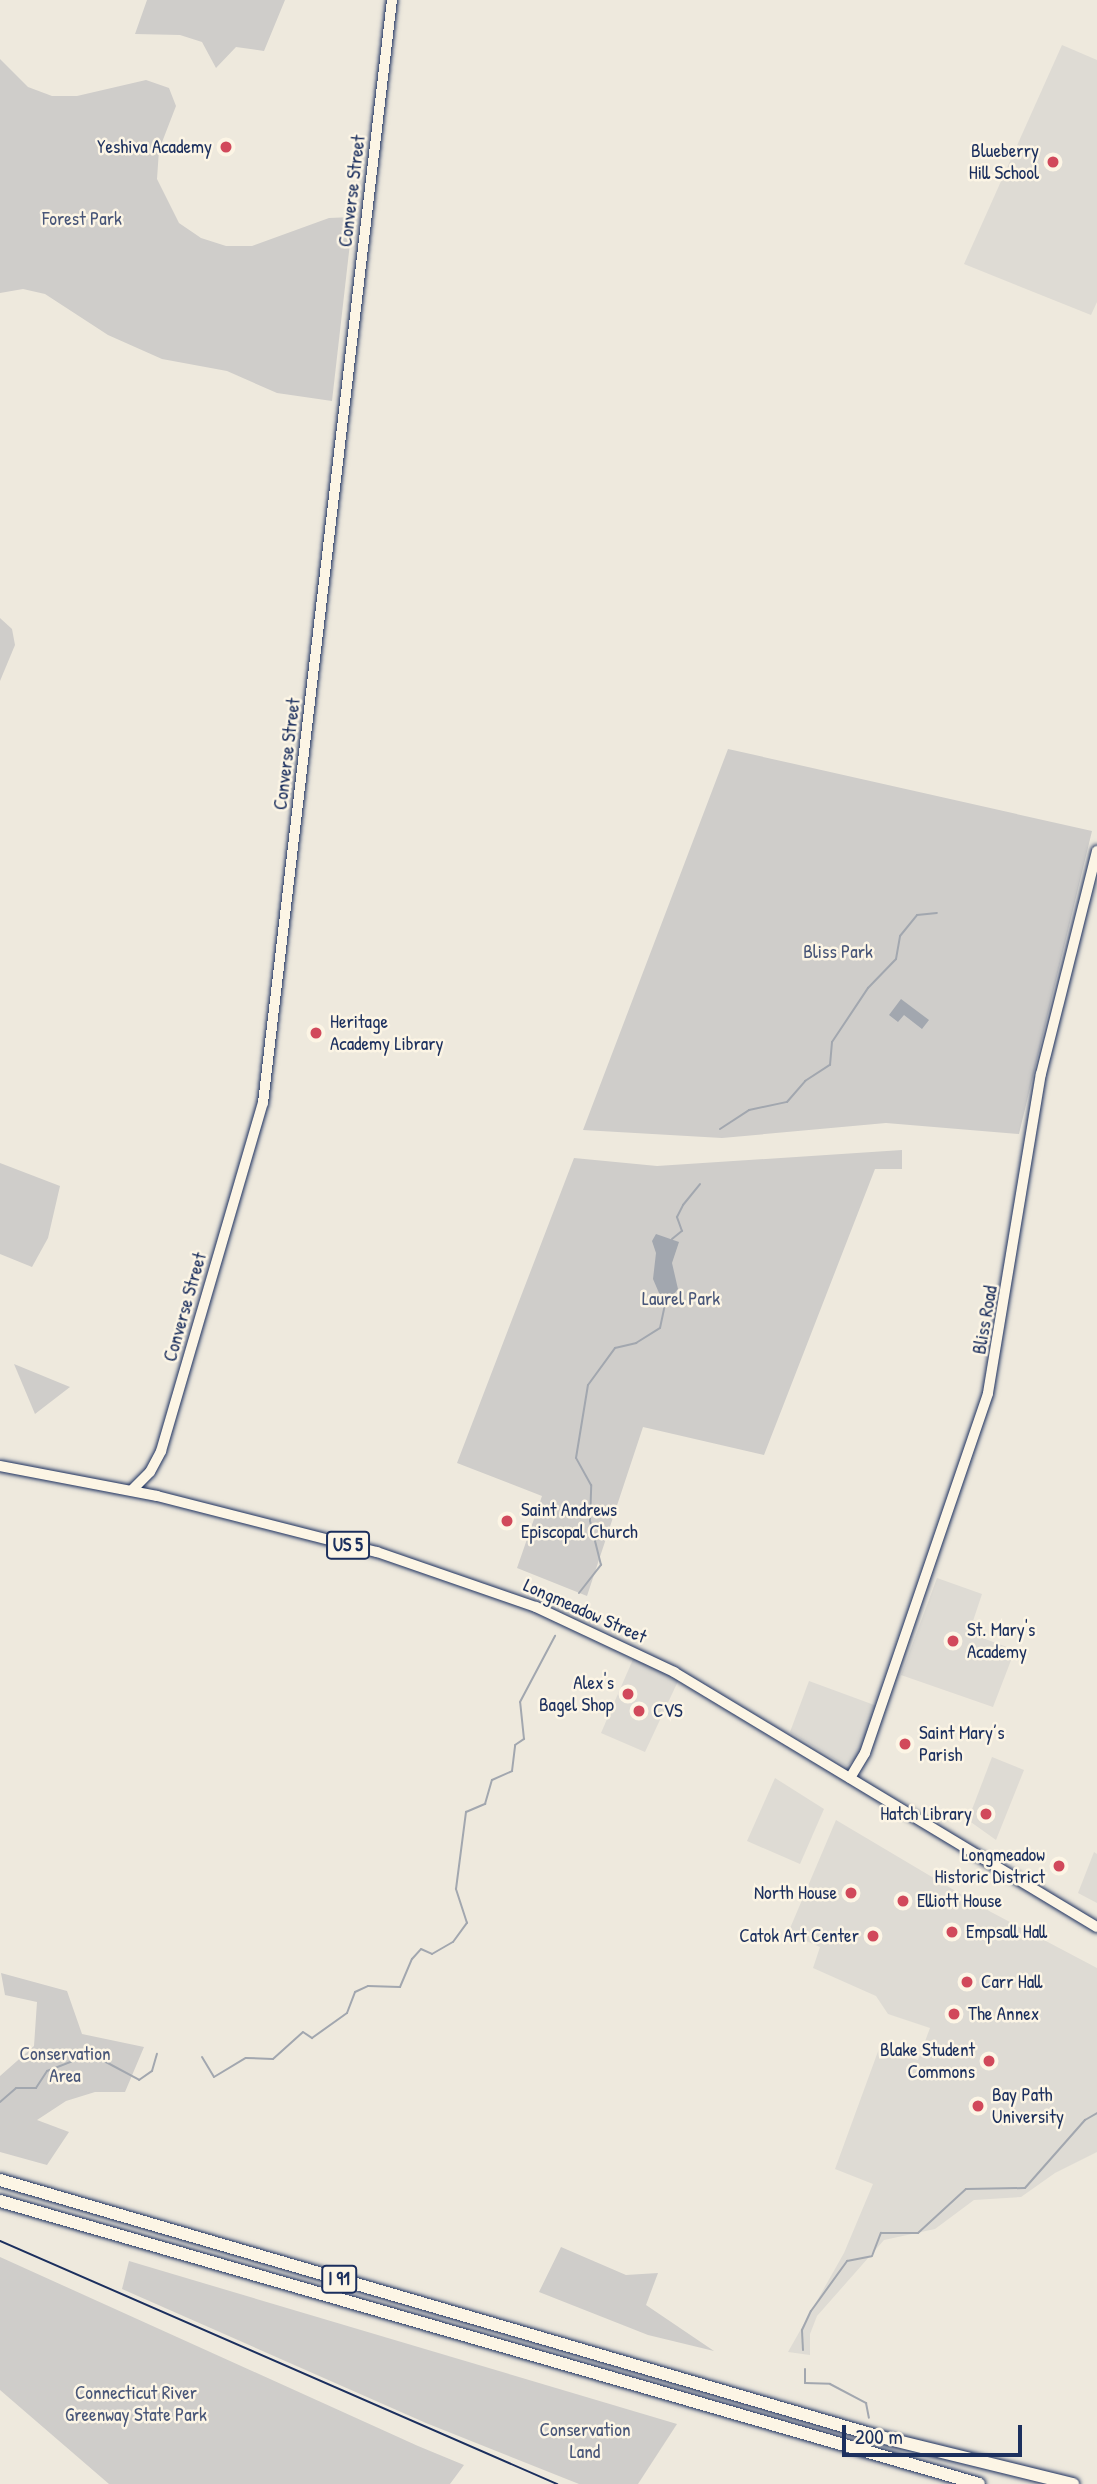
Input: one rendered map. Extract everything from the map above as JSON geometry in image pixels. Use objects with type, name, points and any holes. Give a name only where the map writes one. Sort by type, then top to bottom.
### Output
[{"type":"highway","name":"I 91","points":[[0,2180],[910,2445],[1073,2484]]},
{"type":"highway","name":"I 91","points":[[0,2201],[677,2399],[979,2484]]},
{"type":"main road","name":"Converse Street","points":[[132,1490],[150,1472],[161,1451],[263,1103],[392,0]]},
{"type":"main road","name":"Bliss Road","points":[[849,1778],[870,1738],[988,1393],[1040,1080],[1097,851]]},
{"type":"main road","name":"Longmeadow Street","points":[[0,1466],[132,1490],[377,1552],[536,1607],[674,1672],[1097,1927]]},
{"type":"shaded area","name":"Blueberry Hill School","points":[[1062,45],[1097,60],[1097,302],[1091,315],[964,264]]},
{"type":"shaded area","points":[[901,999],[929,1020],[922,1029],[904,1015],[898,1022],[889,1015]]},
{"type":"shaded area","points":[[656,1234],[679,1242],[672,1263],[678,1289],[670,1299],[659,1293],[653,1279],[656,1253],[652,1241]]},
{"type":"shaded area","name":"St. Mary's Academy","points":[[937,1578],[982,1594],[969,1633],[1015,1650],[993,1707],[901,1675]]},
{"type":"shaded area","points":[[634,1657],[679,1679],[645,1752],[601,1733]]},
{"type":"shaded area","points":[[809,1681],[877,1706],[860,1755],[846,1766],[790,1732]]},
{"type":"shaded area","points":[[992,1757],[1024,1770],[996,1840],[968,1820]]},
{"type":"shaded area","points":[[775,1778],[824,1809],[800,1864],[747,1841]]},
{"type":"shaded area","name":"Bay Path University","points":[[836,1820],[991,1912],[1097,1968],[1097,2152],[1055,2173],[1021,2197],[974,2200],[935,2229],[884,2240],[817,2316],[810,2334],[810,2355],[788,2352],[844,2253],[873,2184],[835,2169],[880,2046],[918,2060],[930,2028],[888,2014],[876,1996],[813,1968],[820,1947],[788,1933]]},
{"type":"shaded area","points":[[1094,1852],[1097,1854],[1097,1903],[1078,1893]]},
{"type":"green space","points":[[147,0],[285,0],[264,51],[236,47],[216,68],[202,42],[180,35],[135,34]]},
{"type":"green space","name":"Forest Park","points":[[0,59],[28,87],[52,96],[77,96],[146,80],[169,88],[176,106],[159,150],[157,179],[179,223],[201,238],[226,246],[252,246],[329,218],[353,217],[332,401],[277,393],[227,371],[162,359],[108,335],[45,294],[23,289],[0,293]]},
{"type":"green space","points":[[0,618],[12,629],[15,645],[0,681]]},
{"type":"green space","name":"Bliss Park","points":[[728,749],[1092,831],[1019,1134],[886,1123],[722,1138],[583,1130]]},
{"type":"green space","name":"Laurel Park","points":[[902,1150],[902,1169],[875,1169],[764,1455],[643,1427],[587,1596],[517,1568],[542,1496],[457,1463],[574,1158],[657,1166]]},
{"type":"green space","points":[[0,1163],[60,1186],[48,1238],[32,1267],[0,1254]]},
{"type":"green space","points":[[14,1364],[70,1387],[35,1414]]},
{"type":"green space","name":"Conservation Area","points":[[1,1973],[67,1991],[82,2034],[144,2047],[125,2092],[95,2092],[66,2101],[37,2120],[69,2132],[47,2165],[0,2152],[0,2076],[34,2046],[37,2002],[5,1995]]},
{"type":"green space","points":[[561,2247],[626,2275],[658,2273],[646,2305],[714,2351],[648,2335],[539,2292]]},
{"type":"green space","name":"Connecticut River Greenway State Park","points":[[0,2257],[464,2465],[450,2484],[109,2484],[0,2390]]},
{"type":"green space","name":"Conservation Land","points":[[129,2261],[677,2424],[638,2484],[579,2484],[426,2423],[122,2289]]},
{"type":"waterway","points":[[720,1129],[749,1110],[787,1102],[805,1081],[830,1065],[832,1042],[868,988],[896,959],[900,936],[917,915],[937,913]]},
{"type":"waterway","points":[[672,1239],[682,1231],[677,1217],[683,1205],[700,1184]]},
{"type":"waterway","points":[[579,1593],[601,1565],[590,1521],[591,1485],[576,1458],[588,1385],[615,1348],[636,1343],[660,1328],[666,1300]]},
{"type":"waterway","points":[[202,2057],[214,2077],[246,2058],[273,2059],[303,2032],[312,2038],[347,2013],[355,1992],[368,1986],[400,1987],[412,1959],[421,1949],[432,1954],[453,1942],[467,1923],[456,1889],[466,1812],[485,1804],[492,1780],[512,1771],[515,1745],[524,1739],[520,1702],[555,1636]]},
{"type":"waterway","points":[[0,2102],[16,2088],[36,2088],[47,2071],[84,2057],[104,2061],[139,2080],[152,2071],[157,2054]]},
{"type":"waterway","points":[[803,2350],[802,2330],[811,2311],[847,2261],[872,2256],[881,2233],[918,2233],[966,2189],[1025,2188],[1085,2120],[1097,2113]]},
{"type":"waterway","points":[[805,2369],[805,2383],[830,2384],[866,2403],[869,2418]]},
{"type":"railway","points":[[0,2241],[557,2484]]},
{"type":"place","name":"Yeshiva Academy","points":[[226,147]]},
{"type":"place","name":"Blueberry Hill School","points":[[1053,162]]},
{"type":"place","name":"Heritage Academy Library","points":[[316,1033]]},
{"type":"place","name":"Saint Andrews Episcopal Church","points":[[507,1521]]},
{"type":"place","name":"St. Mary's Academy","points":[[953,1641]]},
{"type":"place","name":"Alex's Bagel Shop","points":[[628,1694]]},
{"type":"place","name":"CVS","points":[[639,1711]]},
{"type":"place","name":"Saint Mary’s Parish","points":[[905,1744]]},
{"type":"place","name":"Hatch Library","points":[[986,1814]]},
{"type":"place","name":"Longmeadow Historic District","points":[[1059,1866]]},
{"type":"place","name":"North House","points":[[851,1893]]},
{"type":"place","name":"Elliott House","points":[[903,1901]]},
{"type":"place","name":"Empsall Hall","points":[[952,1932]]},
{"type":"place","name":"Catok Art Center","points":[[873,1936]]},
{"type":"place","name":"Carr Hall","points":[[967,1982]]},
{"type":"place","name":"The Annex","points":[[954,2014]]},
{"type":"place","name":"Blake Student Commons","points":[[989,2061]]},
{"type":"place","name":"Bay Path University","points":[[978,2106]]}]
